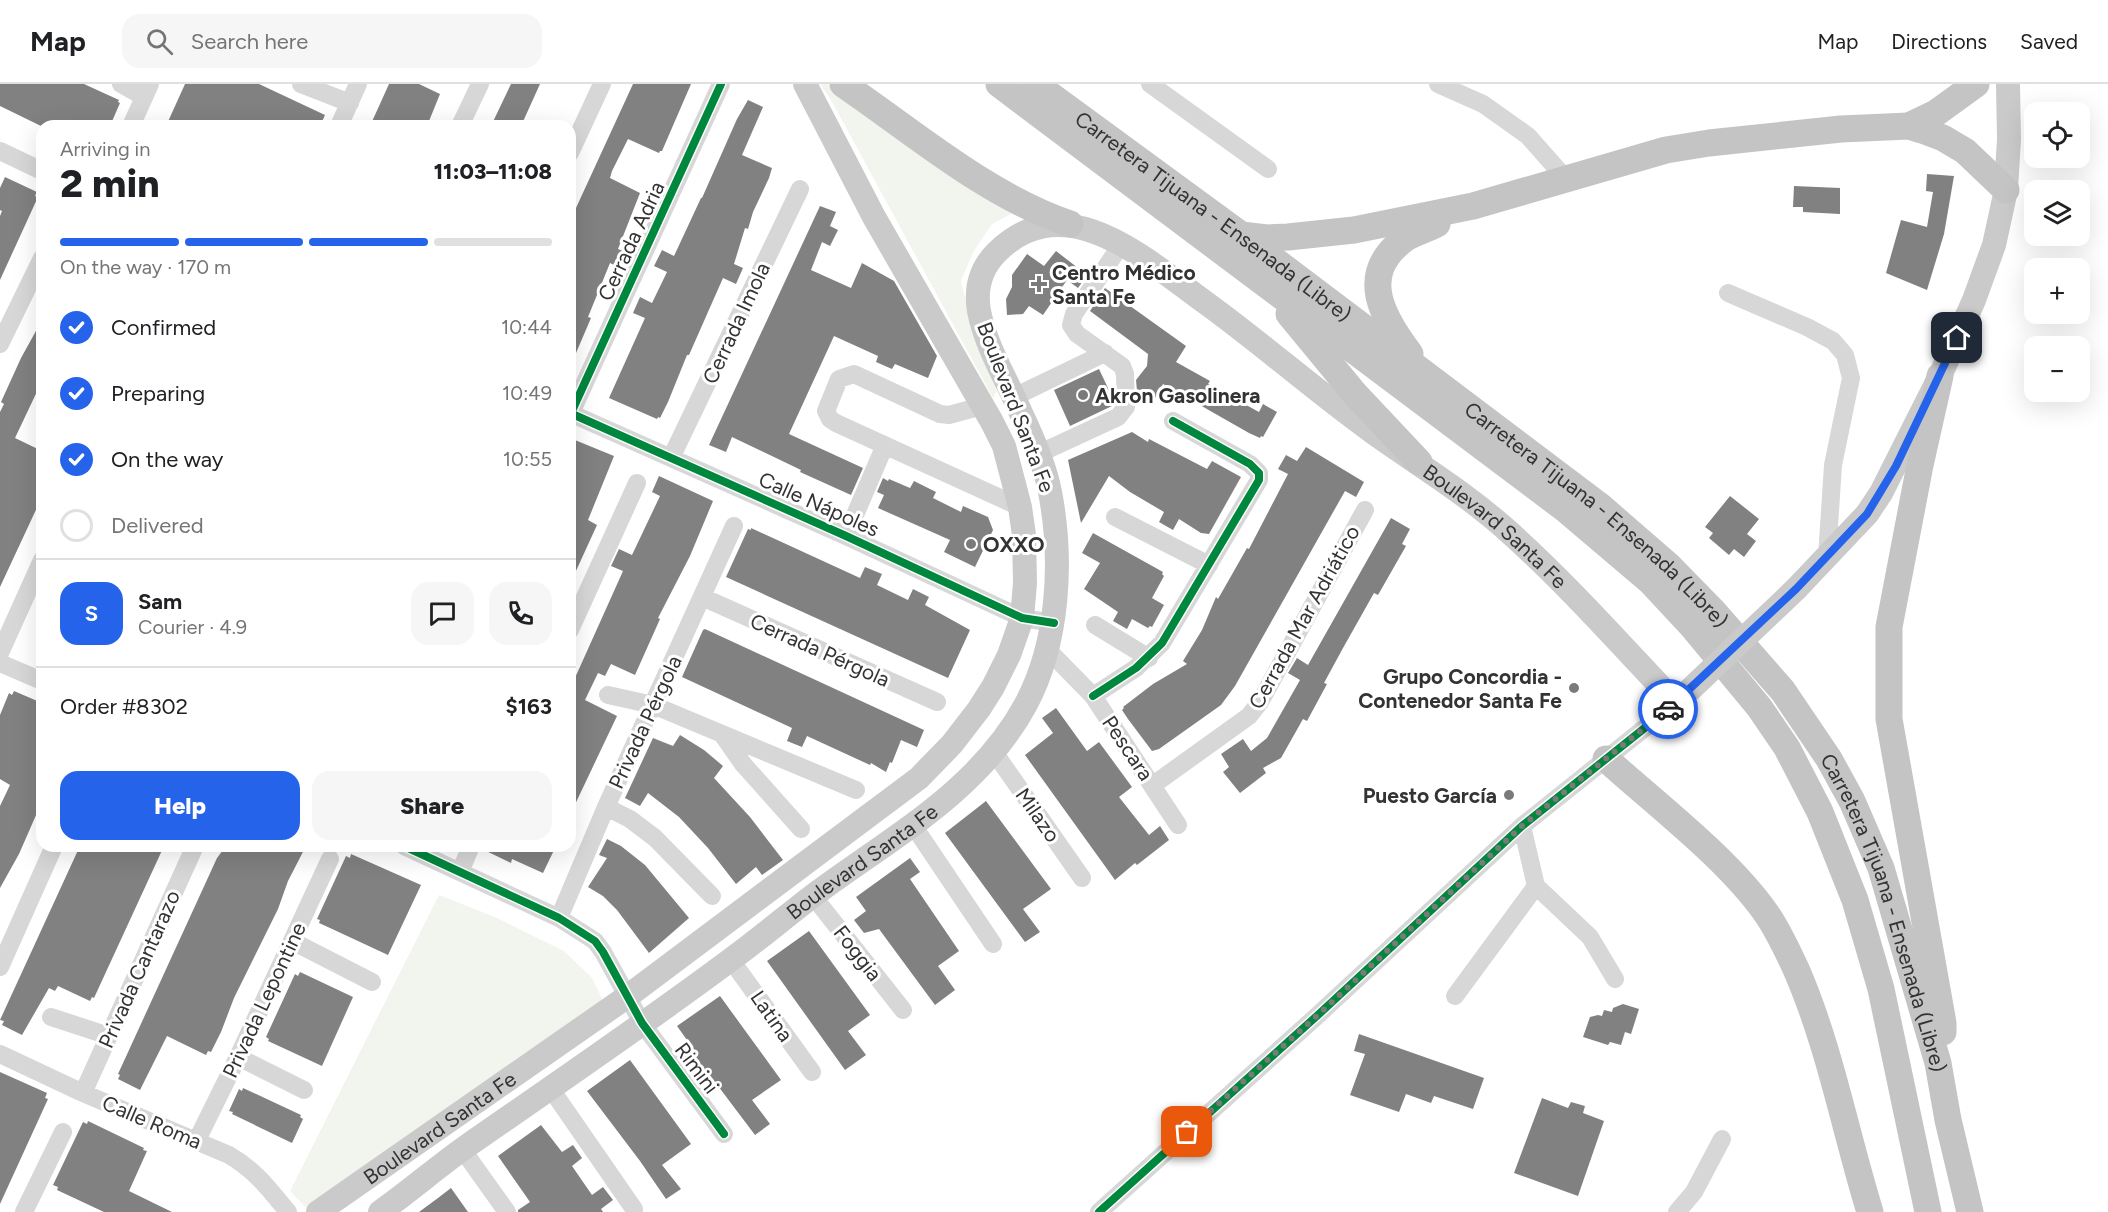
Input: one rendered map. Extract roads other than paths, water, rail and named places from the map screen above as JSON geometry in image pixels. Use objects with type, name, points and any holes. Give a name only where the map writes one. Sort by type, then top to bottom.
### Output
[{"type":"highway","points":[[843,84],[993,188],[1033,210],[1070,224]]},
{"type":"highway","name":"Carretera Tijuana - Ensenada (Libre)","points":[[999,84],[1565,509],[1652,582],[1759,706],[1787,748],[1820,812],[1855,900],[1881,989],[1928,1212]]},
{"type":"highway","name":"Carretera Tijuana - Ensenada (Libre)","points":[[1035,84],[1241,235],[1600,506],[1669,566],[1713,611],[1784,691],[1829,759],[1852,801],[1881,868],[1938,1063],[1948,1120],[1970,1212]]},
{"type":"highway","points":[[1909,126],[1936,113],[1976,84]]},
{"type":"highway","points":[[1241,235],[1267,238],[1354,230],[1473,206],[1647,155],[1709,143],[1841,129],[1909,126],[1943,138],[1965,151],[2006,190]]},
{"type":"highway","points":[[1422,372],[1385,316],[1376,284],[1391,252],[1404,239],[1473,206]]},
{"type":"highway","points":[[1262,280],[1354,393],[1419,462]]},
{"type":"highway","points":[[1938,1063],[1943,1023],[1889,719],[1888,677],[1889,627],[1920,465],[1940,376]]},
{"type":"highway","points":[[1606,759],[1723,865],[1767,914],[1806,993],[1830,1066],[1870,1212]]},
{"type":"main road","name":"Boulevard Santa Fe","points":[[318,1212],[628,996],[919,778],[952,744],[993,687],[1009,655],[1022,618],[1025,583],[1024,535],[1020,507],[1004,446],[874,217],[805,84]]},
{"type":"main road","points":[[1676,703],[1796,589],[1867,514],[1881,492],[1940,376],[1974,300],[1994,245],[2006,190],[2009,139],[2008,84]]},
{"type":"main road","name":"Boulevard Santa Fe","points":[[380,1212],[462,1149],[551,1089],[731,960],[813,896],[914,825],[994,752],[1029,700],[1054,623],[1056,540],[1050,488],[1018,406],[996,363],[978,308],[979,279],[993,255],[1016,236],[1035,228],[1070,224],[1095,230],[1134,252],[1215,310],[1378,436],[1419,462],[1506,529],[1676,703]]},
{"type":"street","points":[[121,84],[147,91],[134,120]]},
{"type":"street","points":[[301,84],[350,103]]},
{"type":"street","points":[[342,120],[358,84]]},
{"type":"street","points":[[463,120],[480,84]]},
{"type":"street","points":[[576,140],[602,84]]},
{"type":"street","name":"Cerrada Adria","points":[[576,402],[721,84]]},
{"type":"street","points":[[1150,84],[1268,169]]},
{"type":"street","points":[[1438,84],[1483,104],[1528,136],[1566,179]]},
{"type":"street","points":[[0,151],[36,168]]},
{"type":"street","name":"Cerrada Imola","points":[[672,458],[800,189]]},
{"type":"street","points":[[1038,454],[1118,417],[1124,411],[1126,403],[1124,370],[1119,363],[1077,334],[1073,330],[1071,319],[1121,245]]},
{"type":"street","points":[[0,344],[36,270]]},
{"type":"street","points":[[1728,292],[1833,341],[1845,355],[1851,378],[1833,465],[1827,557]]},
{"type":"street","points":[[1020,507],[830,418],[826,411],[839,379],[854,374],[940,414],[987,414],[1018,406],[1105,353]]},
{"type":"street","name":"Calle Nápoles","points":[[576,415],[846,536],[1022,618],[1054,623]]},
{"type":"street","points":[[1093,696],[1136,668],[1149,658],[1162,643],[1256,486],[1259,473],[1250,464],[1173,421]]},
{"type":"street","points":[[846,536],[885,445]]},
{"type":"street","points":[[576,617],[637,483]]},
{"type":"street","name":"Cerrada Mar Adriático","points":[[1153,785],[1249,716],[1260,702],[1365,510]]},
{"type":"street","points":[[1115,517],[1209,565]]},
{"type":"street","name":"Privada Pérgola","points":[[559,918],[606,807],[734,526]]},
{"type":"street","points":[[0,653],[36,573]]},
{"type":"street","name":"Cerrada Pérgola","points":[[702,597],[937,702]]},
{"type":"street","points":[[1095,625],[1149,658]]},
{"type":"street","name":"Pescara","points":[[1047,650],[1093,696],[1178,825]]},
{"type":"street","points":[[0,663],[36,678]]},
{"type":"street","points":[[608,695],[653,705],[856,790]]},
{"type":"street","points":[[1100,1212],[1522,826],[1676,703]]},
{"type":"street","points":[[722,733],[743,764],[801,829]]},
{"type":"street","name":"Milazo","points":[[994,752],[1082,878]]},
{"type":"street","points":[[606,807],[630,819],[655,838],[712,897]]},
{"type":"street","points":[[914,825],[993,944]]},
{"type":"street","points":[[1522,826],[1536,886],[1590,937],[1615,979]]},
{"type":"street","points":[[0,967],[51,852]]},
{"type":"street","name":"Privada Cantarazo","points":[[83,1093],[192,852]]},
{"type":"street","name":"Rimini","points":[[417,852],[559,918],[595,941],[642,1023],[724,1134]]},
{"type":"street","points":[[460,872],[468,852]]},
{"type":"street","name":"Privada Lepontine","points":[[197,1140],[330,859]]},
{"type":"street","points":[[1455,996],[1536,886]]},
{"type":"street","name":"Foggia","points":[[813,896],[903,1010]]},
{"type":"street","points":[[292,941],[372,982]]},
{"type":"street","name":"Latina","points":[[731,960],[812,1072]]},
{"type":"street","points":[[51,1017],[108,1036]]},
{"type":"street","name":"Calle Roma","points":[[0,1054],[83,1093],[197,1140],[246,1165],[288,1212]]},
{"type":"street","points":[[238,1057],[304,1090]]},
{"type":"street","points":[[551,1089],[634,1209]]},
{"type":"street","points":[[29,1210],[63,1132]]},
{"type":"street","points":[[1677,1212],[1694,1192],[1722,1138]]},
{"type":"street","points":[[462,1149],[507,1212]]},
{"type":"place","name":"Centro Médico Santa Fe","points":[[1039,284]]},
{"type":"place","name":"Akron Gasolinera","points":[[1083,395]]},
{"type":"place","name":"OXXO","points":[[971,544]]},
{"type":"place","name":"Grupo Concordia - Contenedor Santa Fe","points":[[1574,688]]},
{"type":"place","name":"Puesto García","points":[[1509,795]]}]
